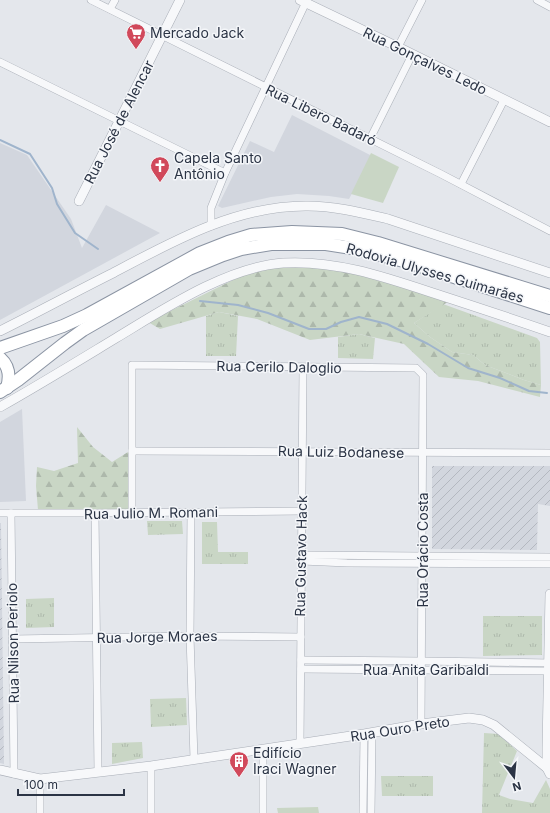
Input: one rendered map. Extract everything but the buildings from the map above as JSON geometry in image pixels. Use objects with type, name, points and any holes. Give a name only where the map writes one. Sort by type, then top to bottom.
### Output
[{"type":"highway","name":"Rodovia Ulysses Guimarães","points":[[0,348],[45,334],[64,326],[200,253],[251,235],[292,232],[342,234],[378,243],[550,296]]},
{"type":"highway","name":"Rodovia Ulysses Guimarães","points":[[3,390],[83,330],[190,269],[241,249],[271,244],[326,244],[358,249],[411,263],[550,308]]},
{"type":"highway","points":[[0,358],[8,370],[9,379],[3,390]]},
{"type":"street","name":"Rua Libero Badaró","points":[[91,0],[461,184],[550,230]]},
{"type":"street","points":[[110,9],[115,0]]},
{"type":"street","name":"Rua José de Alencar","points":[[79,201],[180,0]]},
{"type":"street","points":[[398,47],[422,0]]},
{"type":"street","points":[[537,0],[550,7]]},
{"type":"street","points":[[210,226],[211,208],[225,173],[266,88],[304,1]]},
{"type":"street","name":"Rua Gonçalves Ledo","points":[[304,1],[550,122]]},
{"type":"street","points":[[370,139],[412,55]]},
{"type":"street","points":[[0,62],[225,173]]},
{"type":"street","points":[[461,184],[504,100]]},
{"type":"street","points":[[0,331],[165,245],[210,226],[252,213],[283,208],[308,206],[340,209],[388,219],[550,273]]},
{"type":"street","points":[[0,408],[144,321],[208,286],[234,274],[254,268],[282,263],[311,263],[342,267],[380,275],[550,332]]},
{"type":"street","name":"Rua Cerilo Daloglio","points":[[132,450],[132,365],[416,368],[423,375]]},
{"type":"street","name":"Rua Gustavo Hack","points":[[300,744],[303,368]]},
{"type":"street","name":"Rua Orácio Costa","points":[[421,724],[423,375]]},
{"type":"street","points":[[132,450],[132,512]]},
{"type":"street","name":"Rua Luiz Bodanese","points":[[132,450],[550,453]]},
{"type":"street","name":"Rua Julio M. Romani","points":[[0,513],[302,511]]},
{"type":"street","name":"Rua Nilson Periolo","points":[[11,512],[14,774]]},
{"type":"street","points":[[191,512],[190,636],[194,759]]},
{"type":"street","points":[[95,513],[98,772]]},
{"type":"street","points":[[302,558],[347,555],[379,555],[423,560]]},
{"type":"street","points":[[347,555],[347,563]]},
{"type":"street","points":[[379,555],[380,563]]},
{"type":"street","points":[[302,558],[347,563],[380,563],[423,560],[504,560],[550,557]]},
{"type":"street","points":[[504,560],[550,564]]},
{"type":"street","points":[[549,770],[546,748],[550,594]]},
{"type":"street","name":"Rua Jorge Moraes","points":[[13,638],[301,636]]},
{"type":"street","name":"Rua Anita Garibaldi","points":[[301,660],[502,662],[549,667]]},
{"type":"street","points":[[340,661],[340,670]]},
{"type":"street","points":[[376,661],[376,670]]},
{"type":"street","points":[[469,662],[469,670]]},
{"type":"street","points":[[502,662],[502,670]]},
{"type":"street","name":"Rua Anita Garibaldi","points":[[301,669],[502,670],[549,667]]},
{"type":"street","name":"Rua Ouro Preto","points":[[0,770],[40,779],[151,766],[468,718],[483,720],[494,725],[549,770]]},
{"type":"street","points":[[363,813],[363,790],[368,734]]},
{"type":"street","points":[[368,734],[371,813]]},
{"type":"street","points":[[530,754],[537,754],[546,748]]},
{"type":"street","points":[[263,750],[263,813]]},
{"type":"street","points":[[151,766],[151,813]]},
{"type":"street","points":[[40,779],[40,813]]},
{"type":"street","points":[[363,790],[371,791]]},
{"type":"shaded area","points":[[292,115],[372,156],[349,199],[297,194],[271,197],[222,208],[218,206],[250,141],[274,152]]},
{"type":"shaded area","points":[[0,143],[27,155],[71,219],[82,248],[106,205],[160,233],[0,320]]},
{"type":"shaded area","points":[[22,409],[26,501],[0,502],[0,422]]},
{"type":"shaded area","points":[[432,466],[550,466],[550,506],[538,504],[537,550],[432,549]]},
{"type":"shaded area","points":[[1,523],[4,764],[0,763]]},
{"type":"green space","points":[[371,153],[399,167],[383,203],[351,194]]},
{"type":"green space","points":[[282,265],[342,267],[451,300],[414,323],[430,337],[452,352],[473,355],[485,365],[541,385],[540,397],[478,381],[439,377],[404,344],[359,334],[310,340],[257,319],[219,312],[160,329],[148,322],[239,277]]},
{"type":"green space","points":[[443,304],[537,338],[540,342],[541,385],[485,365],[473,355],[452,352],[430,337],[414,323]]},
{"type":"green space","points":[[219,312],[238,316],[236,356],[206,356],[206,316]]},
{"type":"green space","points":[[359,334],[375,338],[373,359],[338,358],[338,337]]},
{"type":"green space","points":[[77,427],[93,447],[112,462],[128,452],[130,509],[38,510],[36,486],[37,467],[54,471],[78,463]]},
{"type":"green space","points":[[147,521],[182,521],[183,534],[148,535]]},
{"type":"green space","points":[[202,522],[217,522],[218,552],[248,552],[248,564],[202,564]]},
{"type":"green space","points":[[54,598],[54,627],[26,628],[26,599]]},
{"type":"green space","points":[[483,616],[542,616],[542,655],[483,656]]},
{"type":"green space","points":[[186,698],[187,725],[151,727],[150,699]]},
{"type":"green space","points":[[484,733],[499,734],[517,751],[499,795],[510,799],[533,803],[546,780],[550,789],[550,813],[482,813]]},
{"type":"green space","points":[[142,742],[143,758],[112,764],[112,743]]},
{"type":"green space","points":[[381,776],[433,776],[433,796],[382,796]]},
{"type":"green space","points":[[318,807],[319,813],[278,813],[277,808]]},
{"type":"waterway","points":[[0,140],[30,154],[52,188],[57,204],[75,233],[98,249]]},
{"type":"waterway","points":[[200,301],[238,305],[268,313],[309,329],[326,329],[341,322],[359,317],[387,324],[428,344],[468,368],[500,378],[529,391],[547,393]]},
{"type":"place","name":"Mercado Jack","points":[[136,50]]},
{"type":"place","name":"Capela Santo Antônio","points":[[160,183]]},
{"type":"place","name":"Edifício Iraci Wagner","points":[[239,778]]}]
